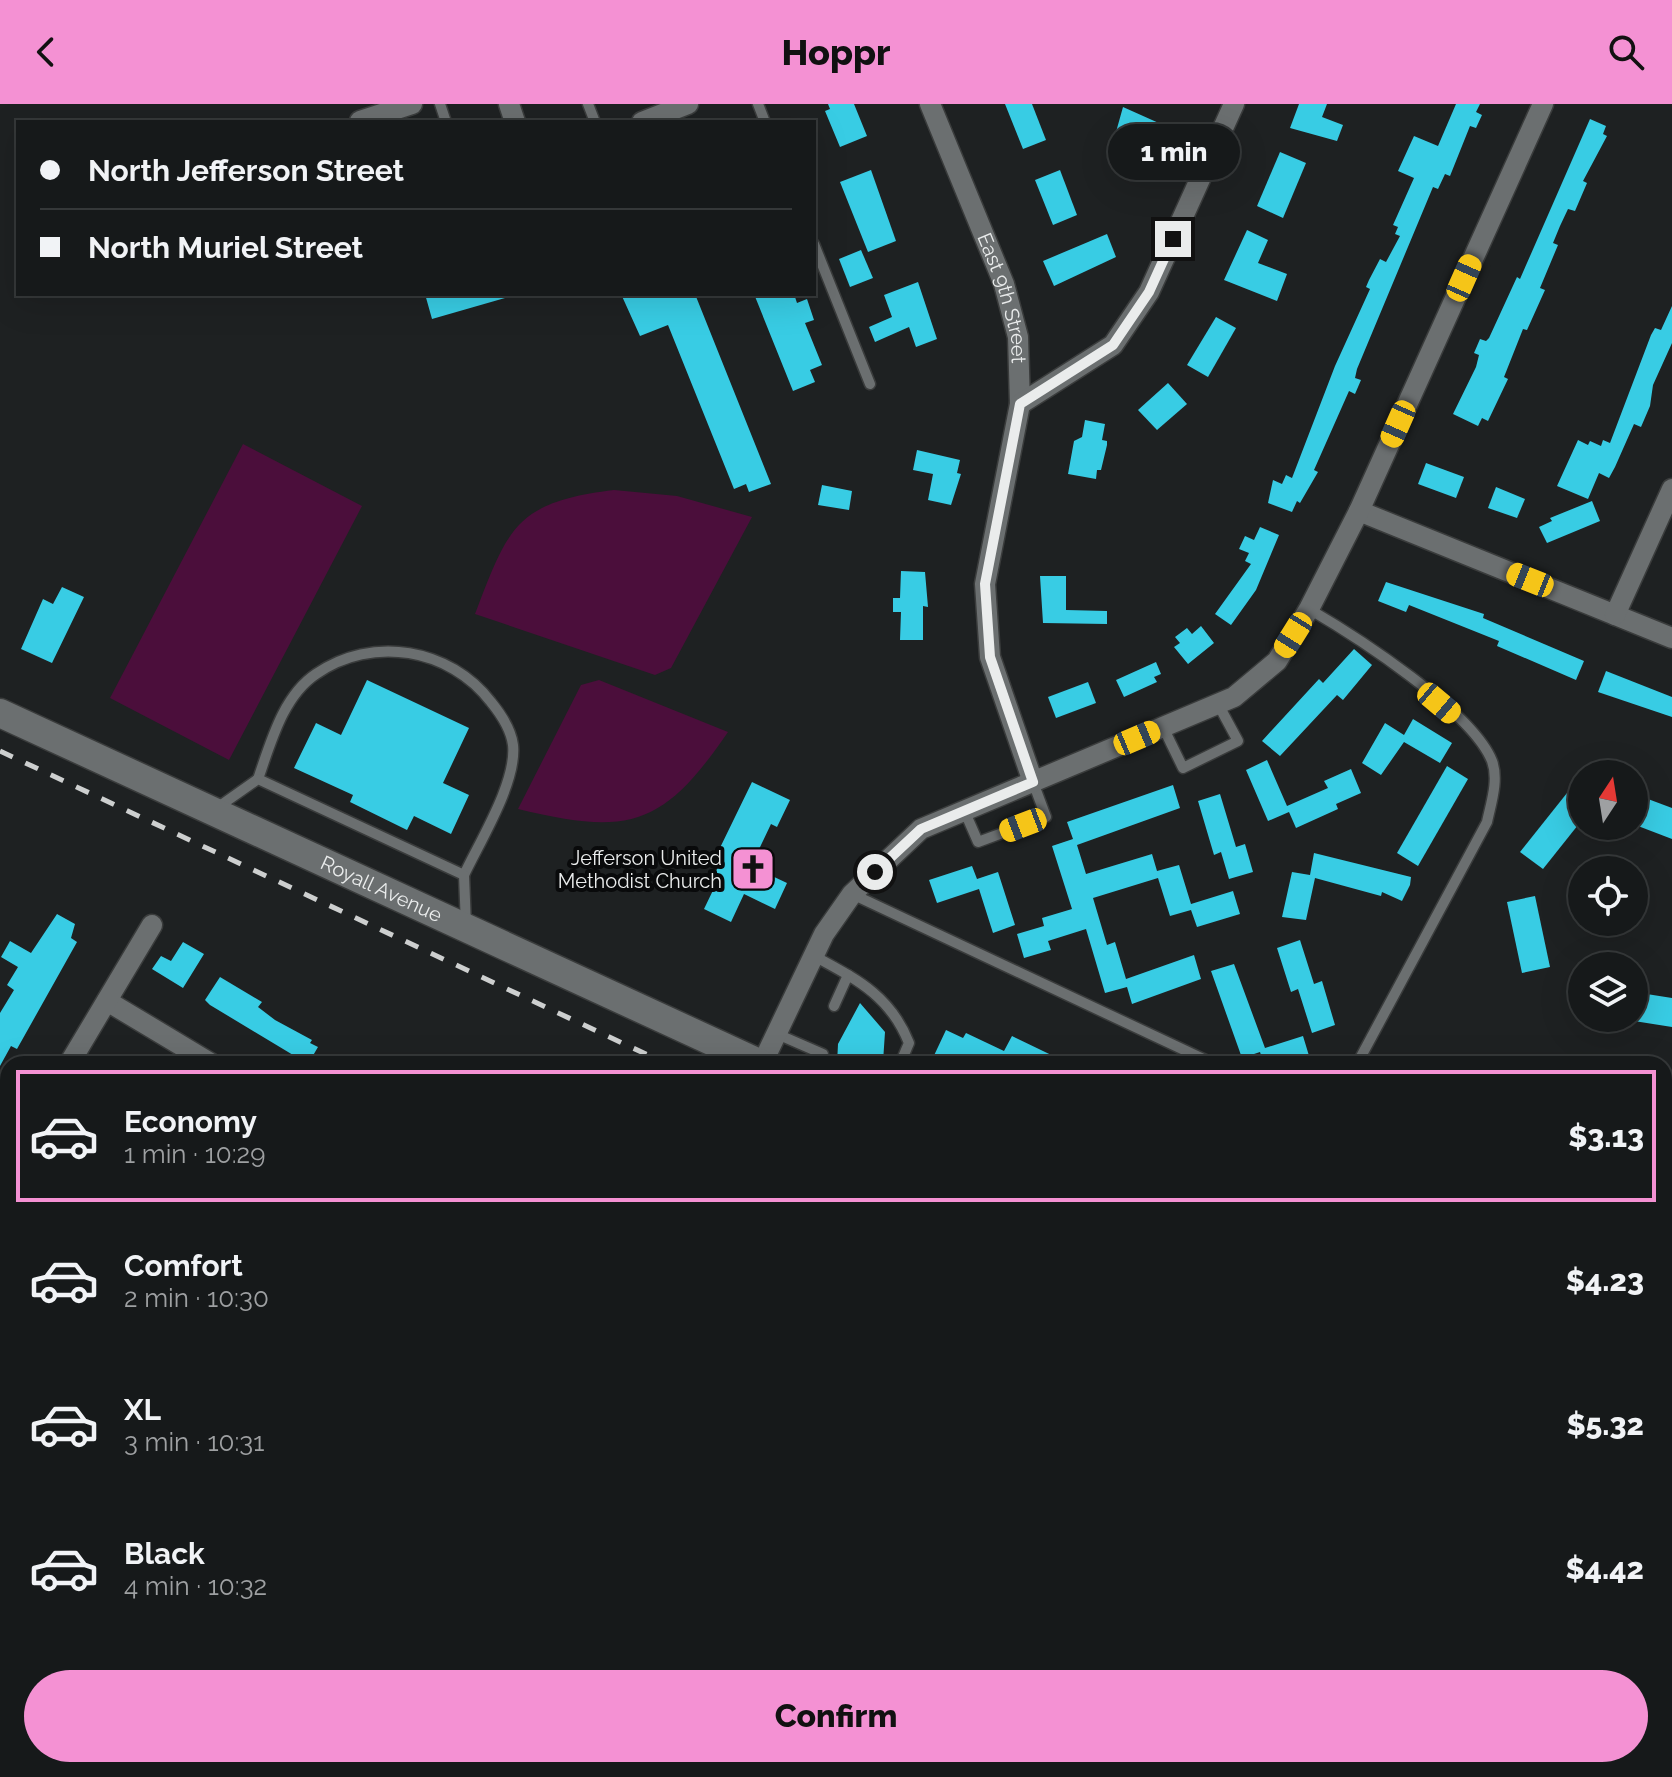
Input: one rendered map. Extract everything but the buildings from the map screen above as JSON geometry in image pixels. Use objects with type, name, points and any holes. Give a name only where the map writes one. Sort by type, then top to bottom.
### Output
[{"type":"street","points":[[363,120],[412,104]]},
{"type":"street","points":[[647,120],[688,104]]},
{"type":"street","name":"East 9th Street","points":[[930,104],[1004,284],[1018,337],[1020,404],[985,584],[990,657],[1033,782]]},
{"type":"street","points":[[1020,404],[1113,345],[1149,292],[1234,104]]},
{"type":"street","points":[[766,1056],[824,934],[852,894],[921,829],[1234,697],[1277,661],[1309,609],[1359,511],[1543,104]]},
{"type":"street","points":[[1615,615],[1672,489]]},
{"type":"street","points":[[1359,511],[1672,638]]},
{"type":"street","name":"Royall Avenue","points":[[0,713],[745,1056]]},
{"type":"street","points":[[74,1056],[152,925]]},
{"type":"street","points":[[107,1001],[199,1056]]},
{"type":"lane","points":[[816,249],[870,384]]},
{"type":"lane","points":[[1309,609],[1359,639],[1475,732],[1493,763],[1495,789],[1487,822],[1361,1056]]},
{"type":"lane","points":[[213,811],[258,779],[290,700],[322,670],[348,657],[393,651],[432,658],[457,668],[495,706],[513,742],[507,782],[464,875],[466,928]]},
{"type":"lane","points":[[1163,727],[1183,768],[1238,741],[1218,704]]},
{"type":"lane","points":[[258,779],[464,875]]},
{"type":"lane","points":[[964,810],[978,842],[1046,817],[1033,782]]},
{"type":"lane","points":[[852,894],[1197,1056]]},
{"type":"lane","points":[[814,956],[868,987],[900,1019],[909,1043],[903,1056]]},
{"type":"lane","points":[[834,1006],[848,975]]},
{"type":"lane","points":[[777,1034],[823,1054]]},
{"type":"shaded area","points":[[243,444],[362,506],[229,760],[110,698]]},
{"type":"shaded area","points":[[614,490],[677,496],[752,517],[671,668],[655,675],[475,614],[497,560],[520,524],[556,502]]},
{"type":"shaded area","points":[[599,680],[728,732],[683,788],[662,805],[640,816],[616,822],[588,822],[518,809],[581,685]]},
{"type":"railway","points":[[0,751],[650,1056]]},
{"type":"place","name":"Jefferson United Methodist Church","points":[[753,869]]},
{"type":"route","points":[[875,872],[921,829],[1033,782],[990,657],[985,584],[1020,404],[1113,345],[1149,292],[1173,239]]}]
